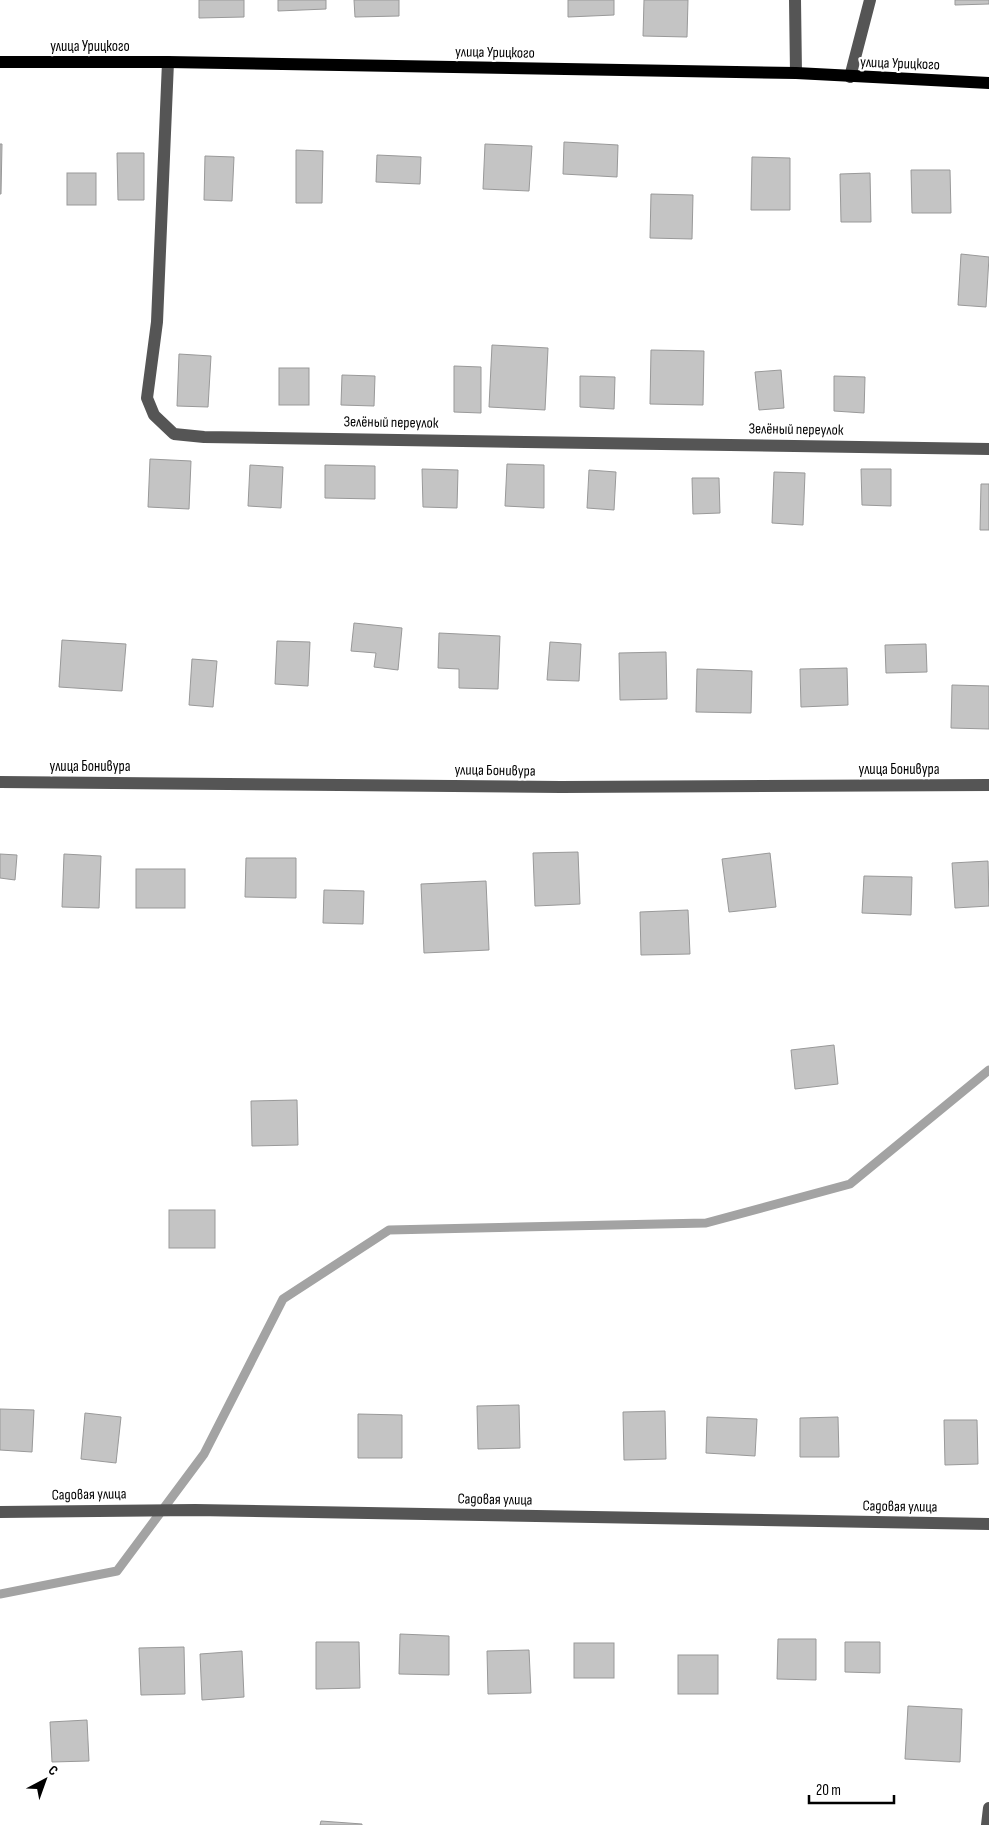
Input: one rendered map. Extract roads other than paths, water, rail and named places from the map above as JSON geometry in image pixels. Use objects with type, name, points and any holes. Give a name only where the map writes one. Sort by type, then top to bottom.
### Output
[{"type":"main road","name":"улица Урицкого","points":[[0,62],[168,62],[796,74],[989,83]]},
{"type":"street","points":[[795,0],[796,74]]},
{"type":"street","points":[[850,77],[870,0]]},
{"type":"street","name":"Зелёный переулок","points":[[168,62],[157,322],[147,398],[154,416],[174,434],[204,437],[989,448]]},
{"type":"street","name":"улица Бонивура","points":[[0,782],[562,787],[989,785]]},
{"type":"street","name":"Садовая улица","points":[[0,1512],[195,1510],[989,1524]]},
{"type":"street","points":[[987,1825],[989,1808]]},
{"type":"waterway","points":[[0,1594],[117,1571],[204,1454],[283,1299],[389,1230],[706,1223],[850,1184],[989,1070]]}]
